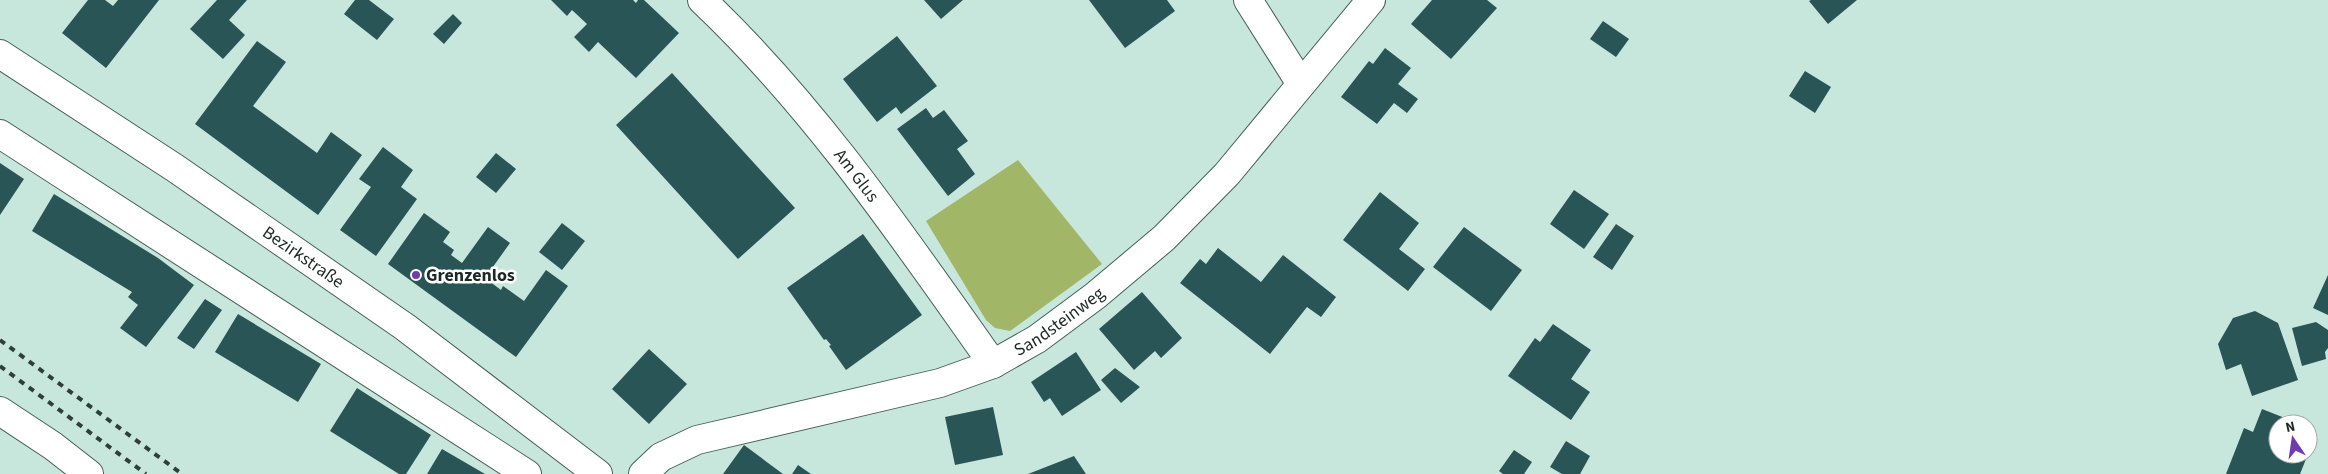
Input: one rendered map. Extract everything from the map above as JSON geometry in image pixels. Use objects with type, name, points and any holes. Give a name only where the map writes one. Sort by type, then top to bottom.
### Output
[{"type":"street","name":"Am Glus","points":[[702,0],[804,107],[894,225],[993,364]]},
{"type":"street","points":[[1248,0],[1302,84]]},
{"type":"street","name":"Sandsteinweg","points":[[642,474],[661,457],[697,440],[940,383],[993,364],[1037,339],[1095,296],[1164,238],[1227,174],[1371,0]]},
{"type":"street","name":"Bezirkstraße","points":[[0,54],[175,168],[405,327],[598,474]]},
{"type":"street","points":[[0,134],[527,474]]},
{"type":"street","points":[[0,411],[53,446],[89,474]]},
{"type":"green space","points":[[1018,160],[1102,264],[1010,331],[995,328],[986,320],[926,221]]},
{"type":"building","points":[[88,0],[105,0],[113,6],[118,0],[159,0],[106,68],[62,33]]},
{"type":"building","points":[[217,0],[247,0],[229,20],[245,35],[223,59],[190,29]]},
{"type":"building","points":[[355,0],[369,0],[394,19],[377,40],[344,14]]},
{"type":"building","points":[[551,0],[633,0],[636,3],[638,0],[644,0],[679,33],[636,78],[598,42],[589,52],[574,37],[587,24],[572,10],[567,16]]},
{"type":"building","points":[[924,0],[963,0],[941,19]]},
{"type":"building","points":[[1089,0],[1167,0],[1175,11],[1125,48]]},
{"type":"building","points":[[1432,0],[1487,0],[1497,8],[1451,59],[1411,24]]},
{"type":"building","points":[[1857,0],[1828,24],[1809,1]]},
{"type":"building","points":[[453,14],[462,23],[444,44],[433,34]]},
{"type":"building","points":[[1603,21],[1629,39],[1616,57],[1590,39]]},
{"type":"building","points":[[897,36],[937,86],[901,114],[896,107],[877,122],[843,79]]},
{"type":"building","points":[[257,41],[286,62],[253,106],[317,153],[331,132],[362,155],[318,215],[195,124]]},
{"type":"building","points":[[1385,48],[1411,68],[1398,84],[1418,99],[1407,113],[1394,103],[1377,124],[1341,97],[1369,61],[1373,64]]},
{"type":"building","points":[[1805,71],[1831,87],[1815,113],[1789,96]]},
{"type":"building","points":[[672,73],[795,208],[738,259],[616,125]]},
{"type":"building","points":[[926,108],[933,118],[944,110],[968,141],[957,149],[975,174],[948,196],[897,129]]},
{"type":"building","points":[[383,147],[413,170],[401,187],[417,199],[376,256],[340,230],[371,187],[359,179]]},
{"type":"building","points":[[496,153],[516,169],[496,193],[476,177]]},
{"type":"building","points":[[0,163],[24,179],[0,215]]},
{"type":"building","points":[[1574,190],[1609,214],[1584,249],[1550,224]]},
{"type":"building","points":[[1380,192],[1419,223],[1399,249],[1425,269],[1408,291],[1343,240]]},
{"type":"building","points":[[54,194],[158,258],[194,285],[146,347],[120,328],[138,305],[128,297],[132,292],[32,231]]},
{"type":"building","points":[[424,213],[450,232],[443,242],[454,250],[451,255],[462,263],[488,227],[510,243],[485,278],[501,290],[503,286],[524,301],[546,270],[568,286],[516,357],[388,264]]},
{"type":"building","points":[[562,223],[585,241],[562,270],[539,252]]},
{"type":"building","points":[[1616,224],[1634,236],[1612,270],[1593,257]]},
{"type":"building","points":[[1464,227],[1522,270],[1491,311],[1433,267]]},
{"type":"building","points":[[863,234],[922,315],[846,370],[829,346],[831,345],[826,339],[824,340],[787,288]]},
{"type":"building","points":[[1218,248],[1261,282],[1283,255],[1336,297],[1321,317],[1307,307],[1270,354],[1180,283],[1200,259],[1206,264]]},
{"type":"building","points":[[2328,275],[2328,315],[2313,308]]},
{"type":"building","points":[[1142,292],[1182,338],[1161,358],[1155,351],[1134,370],[1099,329]]},
{"type":"building","points":[[205,299],[222,310],[194,349],[177,338]]},
{"type":"building","points":[[2255,311],[2278,323],[2298,380],[2252,396],[2241,364],[2226,370],[2218,344],[2233,318]]},
{"type":"building","points":[[238,314],[321,364],[298,402],[215,352]]},
{"type":"building","points":[[2316,322],[2328,330],[2326,359],[2302,366],[2292,328]]},
{"type":"building","points":[[1553,324],[1591,350],[1571,379],[1590,392],[1571,420],[1508,376],[1535,338],[1540,342]]},
{"type":"building","points":[[649,349],[687,384],[649,424],[612,389]]},
{"type":"building","points":[[1076,352],[1101,390],[1062,416],[1050,398],[1044,402],[1031,382]]},
{"type":"building","points":[[1115,368],[1140,387],[1121,403],[1101,380]]},
{"type":"building","points":[[357,388],[431,435],[406,474],[399,474],[330,431]]},
{"type":"building","points":[[993,407],[1003,455],[955,465],[945,417]]},
{"type":"building","points":[[2262,409],[2275,414],[2268,414],[2268,464],[2304,464],[2300,474],[2226,474],[2244,428],[2253,432]]},
{"type":"building","points":[[1566,441],[1590,456],[1580,474],[1562,474],[1550,467]]},
{"type":"building","points":[[744,445],[783,474],[723,474]]},
{"type":"building","points":[[442,449],[485,474],[427,474]]},
{"type":"building","points":[[1514,450],[1532,462],[1524,474],[1503,474],[1499,471]]},
{"type":"building","points":[[1074,456],[1086,474],[1028,474]]},
{"type":"building","points":[[798,465],[811,474],[792,474]]},
{"type":"railway","points":[[0,340],[182,474]]},
{"type":"railway","points":[[0,366],[146,474]]},
{"type":"place","name":"Grenzenlos","points":[[416,275]]}]
